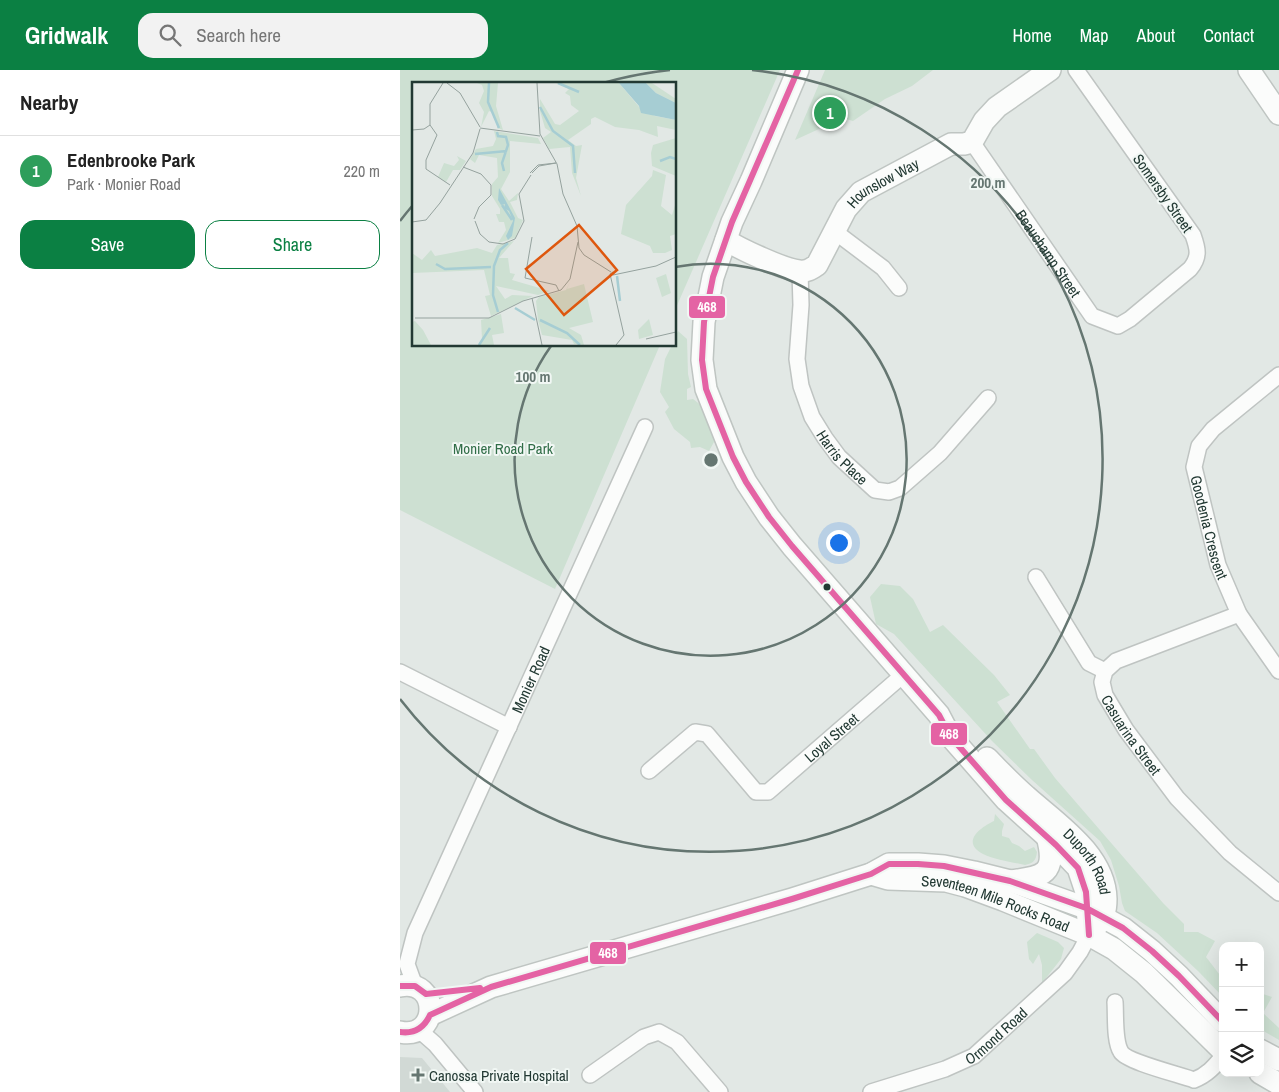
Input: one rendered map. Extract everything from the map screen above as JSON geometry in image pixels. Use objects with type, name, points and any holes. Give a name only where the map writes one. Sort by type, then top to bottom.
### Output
[{"type":"main road","points":[[731,243],[798,70]]},
{"type":"main road","points":[[731,243],[809,70]]},
{"type":"main road","points":[[972,142],[984,120],[998,107],[1050,70]]},
{"type":"main road","points":[[1249,70],[1279,114]]},
{"type":"main road","name":"Hounslow Way","points":[[800,272],[810,271],[817,265],[846,209],[861,192],[951,144],[972,142]]},
{"type":"main road","points":[[731,243],[800,272]]},
{"type":"main road","name":"Duporth Road","points":[[731,243],[713,277],[704,322],[702,360],[706,389],[733,457],[746,482],[769,517],[903,675],[939,715],[960,730],[1018,789],[1077,842],[1093,859],[1104,883],[1106,902],[1095,912],[1089,935]]},
{"type":"main road","name":"Duporth Road","points":[[939,715],[950,736],[1006,800],[1078,868],[1095,912]]},
{"type":"main road","points":[[1010,882],[1032,879],[1047,869],[1052,853],[1046,836]]},
{"type":"main road","name":"Seventeen Mile Rocks Road","points":[[416,1026],[491,986],[792,899],[871,874],[889,864],[944,866],[974,872],[1010,882],[1095,912],[1123,928],[1152,952],[1179,976],[1219,1018]]},
{"type":"main road","name":"Seventeen Mile Rocks Road","points":[[871,874],[888,879],[946,881],[965,886],[1089,935],[1114,949],[1144,972],[1219,1047]]},
{"type":"main road","points":[[410,986],[431,1007],[416,1026]]},
{"type":"main road","name":"Seventeen Mile Rocks Road","points":[[410,986],[491,986]]},
{"type":"main road","points":[[1264,1052],[1279,1060]]},
{"type":"main road","points":[[1264,1075],[1279,1084]]},
{"type":"street","name":"Somersby Street","points":[[1076,70],[1193,235],[1198,249],[1196,262],[1190,269],[1130,319],[1118,326]]},
{"type":"street","name":"Beauchamp Street","points":[[972,142],[1092,316],[1118,326]]},
{"type":"street","points":[[834,231],[883,268],[899,288]]},
{"type":"street","name":"Harris Place","points":[[800,272],[801,305],[797,359],[801,386],[812,417],[825,438],[839,457],[875,490],[889,492],[900,488],[940,454],[988,398]]},
{"type":"street","name":"Goodenia Crescent","points":[[1279,375],[1213,429],[1198,446],[1194,467],[1218,565],[1238,614],[1279,670]]},
{"type":"street","name":"Monier Road","points":[[410,986],[407,964],[415,933],[645,427]]},
{"type":"street","points":[[1036,577],[1090,663],[1105,671]]},
{"type":"street","name":"Casuarina Street","points":[[1238,614],[1116,660],[1105,671],[1102,682],[1105,695],[1126,730],[1177,798],[1230,853],[1279,893]]},
{"type":"street","points":[[400,672],[509,727]]},
{"type":"street","name":"Loyal Street","points":[[649,771],[695,732],[706,734],[756,792],[768,792],[903,675]]},
{"type":"street","name":"Monier Road","points":[[400,953],[415,933]]},
{"type":"street","name":"Ormond Road","points":[[871,1092],[946,1069],[974,1056],[1065,974],[1089,935]]},
{"type":"street","points":[[1115,1002],[1118,1042],[1122,1054],[1132,1060],[1194,1080],[1204,1076],[1219,1060]]},
{"type":"street","points":[[416,1026],[435,1044],[475,1092]]},
{"type":"street","points":[[590,1075],[644,1037],[659,1032],[677,1042],[720,1092]]},
{"type":"shaded area","name":"Canossa Private Hospital","points":[[400,1057],[422,1058],[450,1092],[400,1092]]},
{"type":"green space","name":"Monier Road Park","points":[[400,70],[780,70],[676,308],[676,82],[412,82],[412,346],[660,346],[555,589],[400,510]]},
{"type":"green space","points":[[825,70],[933,70],[912,86],[885,99],[853,121],[843,118],[795,140]]},
{"type":"green space","points":[[678,331],[687,339],[688,374],[691,387],[687,389],[687,400],[693,399],[706,409],[714,442],[709,451],[700,447],[691,448],[690,442],[674,429],[665,412],[669,407],[660,392],[665,359],[672,346],[676,346]]},
{"type":"green space","points":[[881,584],[900,586],[913,599],[930,632],[943,625],[994,675],[1010,695],[997,702],[1030,749],[1034,749],[1055,778],[1163,903],[1184,924],[1184,932],[1198,932],[1215,941],[1206,957],[1219,974],[1219,993],[1157,933],[1125,911],[1111,860],[1100,841],[992,741],[894,634],[876,624],[870,597]]},
{"type":"green space","points":[[995,814],[1004,824],[1002,836],[1009,838],[1012,843],[1025,851],[1034,847],[1037,852],[1035,860],[1025,865],[988,856],[976,849],[973,845],[975,835],[994,821]]},
{"type":"green space","points":[[1037,933],[1058,942],[1064,948],[1061,959],[1042,983],[1042,965],[1039,954],[1033,964],[1029,959],[1027,942]]},
{"type":"green space","points":[[1264,994],[1272,997],[1264,1011]]},
{"type":"green space","points":[[1264,1014],[1279,1028],[1279,1040],[1264,1031]]},
{"type":"transit line","name":"468","points":[[798,70],[732,222],[713,277],[704,322],[702,360],[706,389],[733,457],[746,482],[769,517],[939,715],[950,736],[1006,800],[1056,845],[1078,868],[1086,892],[1089,935]]},
{"type":"transit line","name":"468","points":[[400,1032],[414,1031],[422,1027],[430,1015],[491,987],[792,899],[871,874],[889,864],[944,866],[1010,881],[1086,908],[1123,928],[1152,951],[1219,1018]]},
{"type":"transit line","name":"468","points":[[400,986],[415,986],[426,994],[480,988]]},
{"type":"place","name":"Edenbrooke Park","points":[[830,113]]},
{"type":"place","name":"Canossa Private Hospital","points":[[418,1075]]}]
